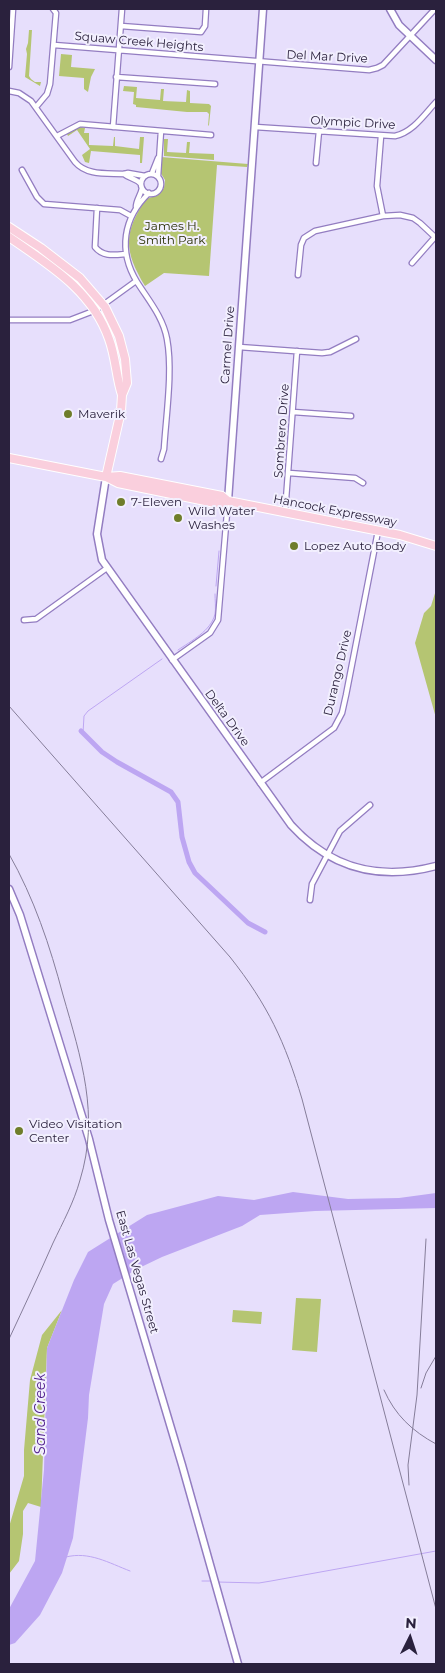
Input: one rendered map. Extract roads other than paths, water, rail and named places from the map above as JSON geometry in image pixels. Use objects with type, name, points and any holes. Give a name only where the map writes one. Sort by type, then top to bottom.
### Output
[{"type":"main road","points":[[9,227],[80,278],[103,304],[123,348],[127,383],[122,395],[121,412],[106,477]]},
{"type":"main road","points":[[9,237],[75,286],[96,310],[111,344],[122,395]]},
{"type":"main road","points":[[38,258],[43,255],[56,259]]},
{"type":"main road","name":"Hancock Expressway","points":[[9,458],[106,477],[118,483],[220,504],[228,501],[378,531],[436,546]]},
{"type":"street","points":[[9,67],[13,9]]},
{"type":"street","points":[[36,107],[47,94],[50,84],[56,13],[53,9]]},
{"type":"street","points":[[113,127],[122,9]]},
{"type":"street","points":[[120,26],[201,32],[205,26],[206,9]]},
{"type":"street","name":"Carmel Drive","points":[[172,660],[210,633],[218,620],[263,9]]},
{"type":"street","points":[[390,9],[409,36],[436,60]]},
{"type":"street","name":"Del Mar Drive","points":[[222,59],[369,70],[383,65],[435,9]]},
{"type":"street","name":"Squaw Creek Heights","points":[[54,45],[222,59]]},
{"type":"street","points":[[116,77],[215,84]]},
{"type":"street","points":[[9,91],[19,93],[31,101],[82,169],[93,172],[128,173],[145,176],[152,173],[159,156]]},
{"type":"street","name":"Olympic Drive","points":[[255,127],[395,136],[408,131],[436,102]]},
{"type":"street","points":[[57,136],[76,125],[211,135]]},
{"type":"street","points":[[124,174],[137,179],[141,186],[149,193],[156,193],[161,186],[158,176],[161,131]]},
{"type":"street","points":[[316,163],[319,131]]},
{"type":"street","points":[[381,136],[377,186],[383,216]]},
{"type":"street","points":[[22,170],[36,197],[44,204],[120,210],[132,216]]},
{"type":"street","points":[[152,173],[158,176]]},
{"type":"street","points":[[145,176],[141,186],[141,194],[136,202],[136,207],[126,230],[125,242],[126,254],[136,281],[162,320],[169,347],[170,359],[164,447],[160,459]]},
{"type":"street","points":[[136,207],[149,193]]},
{"type":"street","points":[[97,208],[95,247],[105,254],[126,254]]},
{"type":"street","points":[[298,275],[301,245],[308,234],[314,231],[400,214],[413,218],[436,238],[412,263]]},
{"type":"street","points":[[9,320],[66,321],[96,310],[136,281]]},
{"type":"street","points":[[239,346],[322,353],[330,352],[356,339]]},
{"type":"street","name":"Sombrero Drive","points":[[285,512],[297,351]]},
{"type":"street","points":[[293,412],[351,416]]},
{"type":"street","points":[[289,473],[355,478],[363,483]]},
{"type":"street","name":"Delta Drive","points":[[106,477],[97,534],[99,549],[107,568],[291,825],[311,846],[326,855],[354,867],[382,872],[404,872],[436,866]]},
{"type":"street","name":"Durango Drive","points":[[260,783],[334,728],[339,720],[348,688],[378,531]]},
{"type":"street","points":[[24,620],[36,619],[107,568]]},
{"type":"street","points":[[310,900],[312,884],[340,831],[370,805]]},
{"type":"street","name":"East Las Vegas Street","points":[[9,889],[20,915],[88,1139],[109,1220],[238,1664]]},
{"type":"waterway","points":[[216,586],[219,551]]},
{"type":"waterway","points":[[178,650],[200,635],[213,620],[215,614],[215,594]]},
{"type":"waterway","points":[[83,733],[84,716],[88,711],[162,659]]},
{"type":"waterway","points":[[81,731],[102,752],[171,792],[178,802],[182,837],[189,862],[195,873],[248,923],[265,932]]},
{"type":"waterway","points":[[217,1582],[259,1583],[436,1551]]},
{"type":"waterway","points":[[66,1557],[91,1557],[107,1561],[130,1571]]},
{"type":"waterway","points":[[202,1581],[211,1581]]},
{"type":"railway","points":[[9,706],[230,957],[255,991],[274,1025],[289,1060],[302,1099],[436,1609]]},
{"type":"railway","points":[[9,854],[34,905],[47,940],[82,1064],[88,1110],[86,1156],[75,1196],[9,1339]]},
{"type":"railway","points":[[409,1485],[408,1465],[417,1395],[426,1239]]},
{"type":"railway","points":[[421,1388],[426,1373],[436,1356]]},
{"type":"railway","points":[[384,1390],[393,1407],[405,1422],[419,1434],[436,1444]]},
{"type":"place","name":"Maverik","points":[[68,414]]},
{"type":"place","name":"7-Eleven","points":[[121,502]]},
{"type":"place","name":"Wild Water Washes","points":[[178,518]]},
{"type":"place","name":"Lopez Auto Body","points":[[294,546]]},
{"type":"place","name":"Video Visitation Center","points":[[19,1131]]},
{"type":"park label","name":"James H. Smith Park","points":[[172,233]]},
{"type":"water label","name":"Sand Creek","points":[[41,1414]]}]
